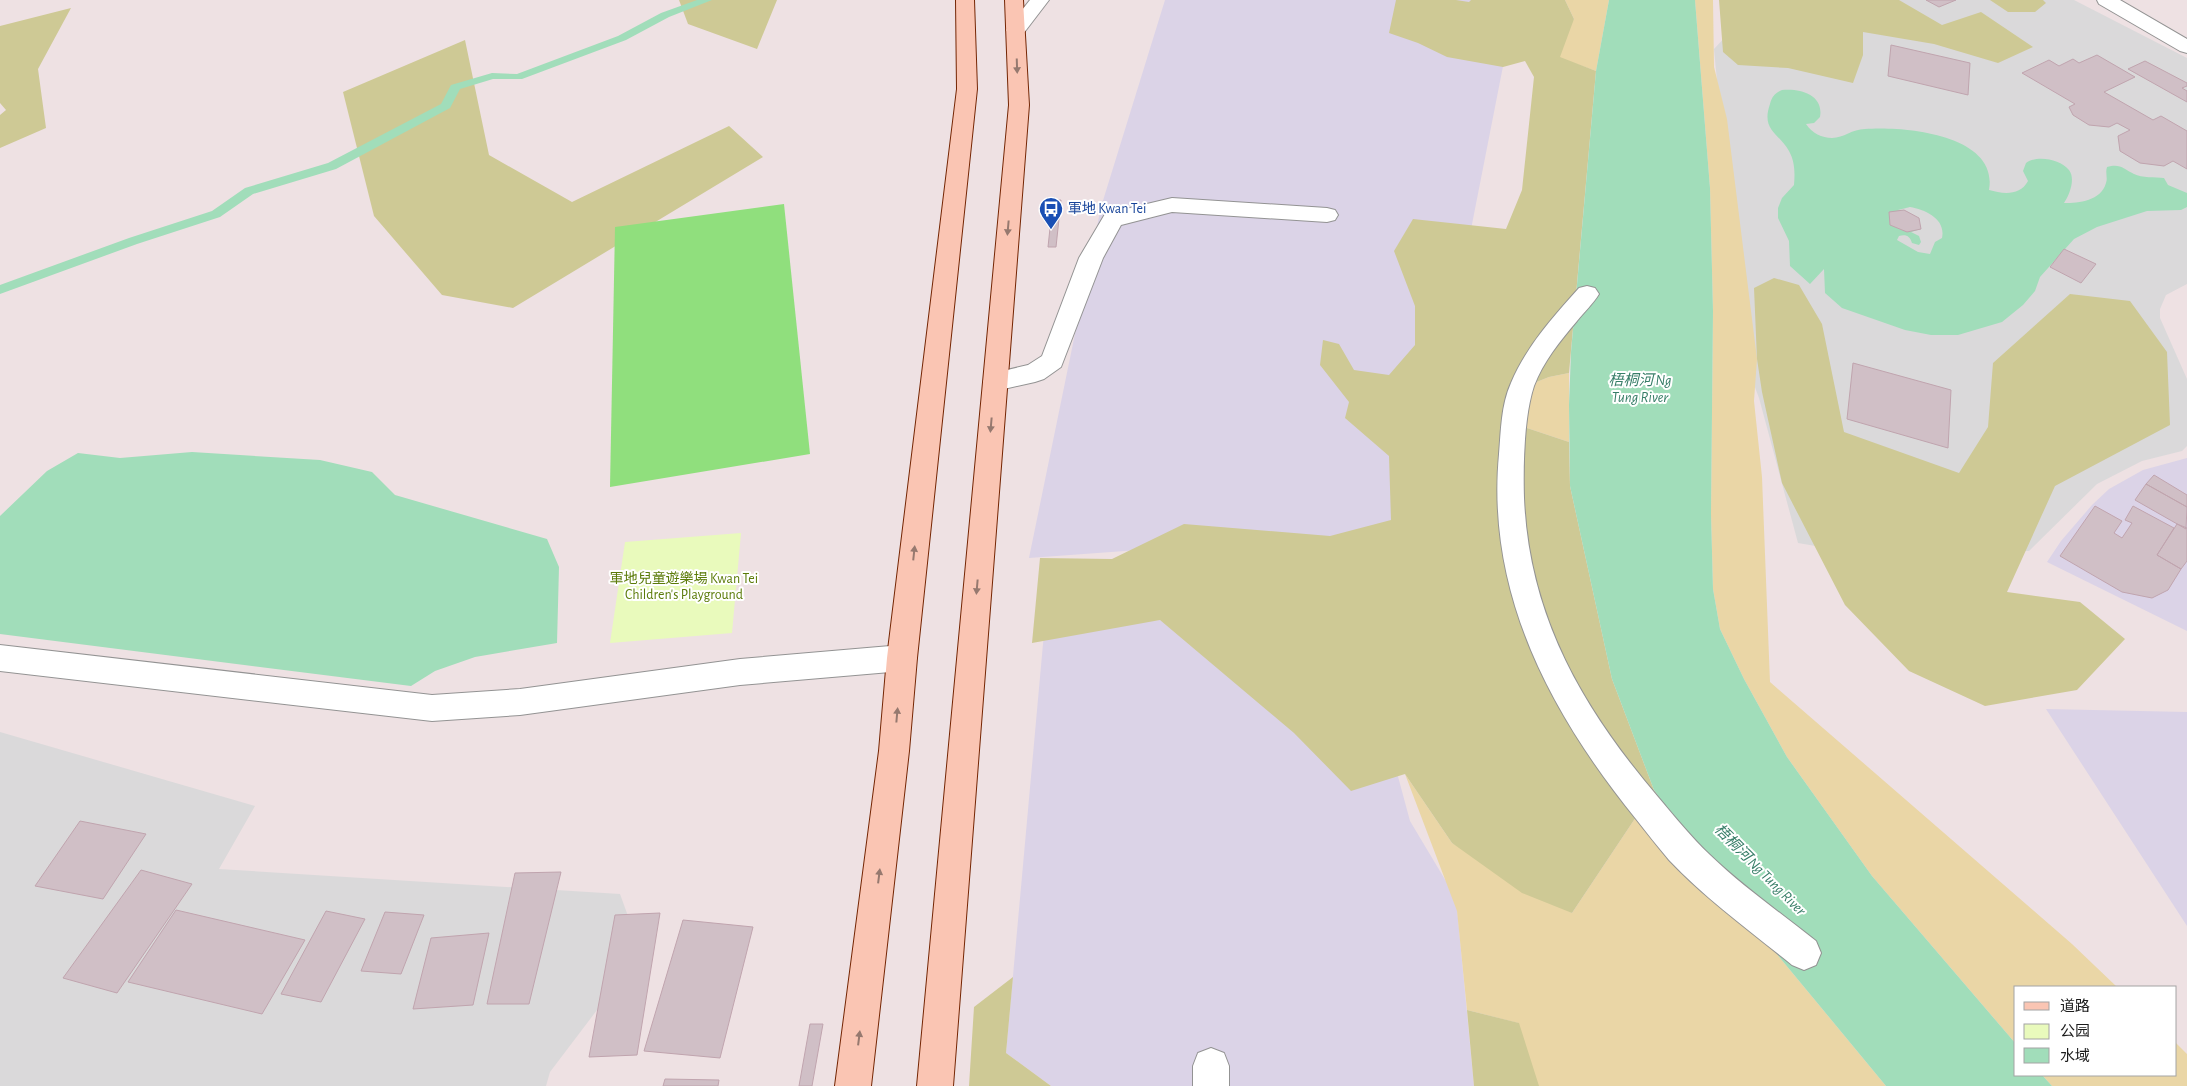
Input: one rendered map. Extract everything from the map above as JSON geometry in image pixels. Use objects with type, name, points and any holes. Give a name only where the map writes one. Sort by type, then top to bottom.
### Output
[{"type":"main road","points":[[853,1086],[892,761],[967,89],[965,0]]},
{"type":"main road","points":[[935,1086],[1019,104],[1014,0]]},
{"type":"street","points":[[1016,30],[1040,0]]},
{"type":"street","points":[[2106,0],[2187,47]]},
{"type":"street","points":[[995,382],[1036,373],[1052,361],[1091,258],[1113,219],[1172,204],[1327,215]]},
{"type":"street","points":[[1587,294],[1547,342],[1522,385],[1510,458],[1509,478],[1515,556],[1523,588],[1537,628],[1566,693],[1593,739],[1619,774],[1686,854],[1804,953]]},
{"type":"street","points":[[0,658],[432,708],[520,702],[740,672],[902,658]]},
{"type":"shaded area","points":[[679,0],[777,0],[757,49],[688,24]]},
{"type":"shaded area","points":[[1165,0],[1516,0],[1412,530],[1029,558],[1101,207]]},
{"type":"shaded area","points":[[1396,0],[1456,0],[1469,2],[1471,0],[1565,0],[1574,19],[1560,57],[1596,71],[1569,373],[1549,377],[1507,394],[1512,423],[1569,442],[1570,486],[1612,679],[1654,790],[1572,913],[1522,893],[1452,843],[1405,774],[1351,791],[1294,733],[1160,620],[1032,643],[1040,558],[1112,559],[1184,524],[1330,536],[1391,520],[1389,456],[1345,418],[1349,402],[1320,365],[1323,340],[1339,344],[1354,370],[1389,375],[1415,345],[1415,306],[1394,251],[1413,219],[1506,229],[1522,190],[1534,77],[1525,61],[1503,67],[1447,57],[1418,43],[1389,33]]},
{"type":"shaded area","points":[[1565,0],[1609,0],[1596,71],[1549,54],[1574,19]]},
{"type":"shaded area","points":[[1695,0],[1713,0],[1714,67],[1727,119],[1757,359],[1754,401],[1762,477],[1770,682],[2072,944],[2116,986],[2014,986],[2014,1042],[1872,876],[1787,757],[1744,679],[1720,629],[1713,589],[1711,514],[1713,311],[1710,188]]},
{"type":"shaded area","points":[[1719,0],[1899,0],[1942,25],[1981,12],[2033,47],[1998,63],[1934,44],[1863,32],[1863,55],[1853,83],[1788,68],[1738,65],[1723,52]]},
{"type":"shaded area","points":[[1745,0],[2074,0],[2187,58],[2187,284],[2166,295],[2160,309],[2160,318],[2187,379],[2187,446],[2182,451],[2142,461],[2097,484],[2029,551],[1839,550],[1798,543],[1759,398],[1732,326],[1722,134],[1714,49],[1727,35]]},
{"type":"shaded area","points":[[1990,0],[2043,0],[2046,3],[2035,12],[2008,12]]},
{"type":"shaded area","points":[[71,8],[38,69],[46,128],[0,148],[0,115],[6,110],[0,103],[0,26]]},
{"type":"shaded area","points":[[465,40],[489,155],[572,202],[729,126],[763,157],[513,308],[442,295],[374,216],[343,92]]},
{"type":"shaded area","points":[[1774,278],[1799,285],[1822,324],[1844,432],[1959,473],[1988,427],[1993,363],[2070,294],[2130,301],[2167,352],[2170,425],[2055,486],[2007,592],[2080,602],[2125,639],[2077,690],[1985,706],[1909,671],[1845,605],[1782,483],[1762,392],[1757,359],[1754,288]]},
{"type":"shaded area","points":[[1569,373],[1569,442],[1512,423],[1507,394],[1549,377]]},
{"type":"shaded area","points":[[2187,458],[2187,631],[2047,562],[2061,541],[2092,505],[2109,489],[2143,470]]},
{"type":"shaded area","points":[[1160,620],[1393,758],[1410,821],[1456,898],[1474,1086],[1051,1086],[1006,1053],[1044,633]]},
{"type":"shaded area","points":[[2046,709],[2187,712],[2187,926]]},
{"type":"shaded area","points":[[0,732],[255,806],[219,869],[620,894],[641,952],[550,1072],[546,1086],[0,1086]]},
{"type":"shaded area","points":[[1405,774],[1452,843],[1572,913],[1654,790],[1714,878],[1886,1086],[1532,1086],[1518,1023],[1467,1010],[1457,911]]},
{"type":"shaded area","points":[[1013,977],[1006,1053],[1051,1086],[969,1086],[974,1007]]},
{"type":"shaded area","points":[[1467,1010],[1519,1023],[1539,1086],[1474,1086]]},
{"type":"shaded area","points":[[2177,1044],[2187,1054],[2187,1086],[2052,1086],[2043,1076],[2177,1076]]},
{"type":"green space","points":[[784,204],[810,454],[610,487],[615,227]]},
{"type":"green space","name":"軍地兒童遊樂場 Kwan Tei Children's Playground","points":[[741,533],[732,633],[610,643],[625,542]]},
{"type":"water","name":"梧桐河 Ng Tung River","points":[[1609,0],[1695,0],[1710,188],[1713,311],[1711,514],[1713,589],[1720,629],[1744,679],[1787,757],[1872,876],[2014,1042],[2014,1076],[2043,1076],[2052,1086],[1886,1086],[1714,878],[1654,790],[1612,679],[1570,486],[1569,405],[1571,352],[1596,71]]},
{"type":"water","points":[[1797,90],[1815,98],[1820,109],[1820,117],[1814,123],[1806,124],[1814,132],[1825,137],[1836,138],[1860,129],[1902,129],[1945,137],[1964,145],[1979,156],[1988,171],[1989,190],[2011,193],[2020,189],[2028,181],[2023,171],[2026,163],[2036,159],[2048,159],[2065,166],[2071,174],[2071,187],[2064,203],[2089,200],[2099,194],[2107,181],[2107,167],[2115,166],[2145,177],[2164,178],[2168,185],[2187,193],[2187,207],[2181,210],[2147,211],[2097,227],[2074,239],[2040,277],[2035,291],[2023,305],[2002,322],[1958,335],[1931,335],[1905,330],[1842,308],[1825,293],[1824,269],[1810,284],[1790,266],[1789,241],[1778,218],[1778,208],[1782,198],[1794,185],[1794,168],[1789,151],[1772,130],[1768,120],[1772,99],[1780,91]],"holes":[[[1910,207],[1934,216],[1941,226],[1942,238],[1935,242],[1930,254],[1918,252],[1897,240],[1899,236],[1904,235],[1909,237],[1912,243],[1919,245],[1921,242],[1919,236],[1911,232],[1921,229],[1904,210],[1898,210]]]},
{"type":"water","points":[[192,452],[320,460],[372,472],[395,495],[547,539],[559,567],[557,643],[475,657],[435,671],[411,686],[0,634],[0,516],[47,471],[78,453],[120,458]]},
{"type":"building","points":[[1926,0],[1956,0],[1939,7]]},
{"type":"building","points":[[1891,45],[1970,63],[1968,95],[1888,76]]},
{"type":"building","points":[[2097,55],[2135,77],[2104,92],[2153,120],[2161,116],[2187,131],[2187,169],[2173,161],[2164,166],[2140,163],[2120,151],[2118,136],[2130,130],[2117,123],[2109,127],[2089,125],[2073,115],[2069,107],[2075,104],[2022,73],[2049,60],[2059,66],[2073,59],[2079,63]]},
{"type":"building","points":[[2145,61],[2187,83],[2187,86],[2182,88],[2187,91],[2187,102],[2128,69]]},
{"type":"building","points":[[1053,200],[1061,200],[1056,247],[1048,247]]},
{"type":"building","points":[[1904,210],[1919,218],[1921,229],[1907,232],[1890,225],[1889,212]]},
{"type":"building","points":[[2064,249],[2096,264],[2081,283],[2050,267]]},
{"type":"building","points":[[1853,363],[1951,390],[1948,448],[1847,419]]},
{"type":"building","points":[[2154,475],[2187,495],[2187,507],[2146,484]]},
{"type":"building","points":[[2146,484],[2187,507],[2186,529],[2135,500]]},
{"type":"building","points":[[2095,506],[2122,521],[2114,533],[2122,538],[2132,523],[2125,520],[2133,506],[2174,528],[2157,555],[2181,569],[2168,590],[2152,598],[2122,592],[2060,556]]},
{"type":"building","points":[[2177,524],[2187,528],[2187,561],[2181,569],[2157,555]]},
{"type":"building","points":[[80,821],[146,834],[103,899],[35,886]]},
{"type":"building","points":[[141,870],[192,884],[117,993],[63,978]]},
{"type":"building","points":[[561,872],[529,1004],[487,1004],[515,873]]},
{"type":"building","points":[[176,910],[305,940],[262,1014],[128,982]]},
{"type":"building","points":[[326,911],[365,919],[321,1002],[281,994]]},
{"type":"building","points":[[385,912],[424,915],[401,974],[361,971]]},
{"type":"building","points":[[660,913],[637,1055],[589,1057],[615,915]]},
{"type":"building","points":[[683,920],[753,927],[720,1058],[644,1051]]},
{"type":"building","points":[[489,933],[473,1005],[413,1009],[431,938]]},
{"type":"building","points":[[810,1024],[823,1024],[812,1086],[799,1086]]},
{"type":"building","points":[[665,1079],[719,1080],[718,1086],[663,1086]]},
{"type":"waterway","points":[[0,290],[133,241],[216,214],[249,191],[332,166],[446,106],[455,87],[492,76],[518,77],[622,38],[665,15],[707,0]]},
{"type":"place","name":"軍地 Kwan Tei","points":[[1051,230]]}]
